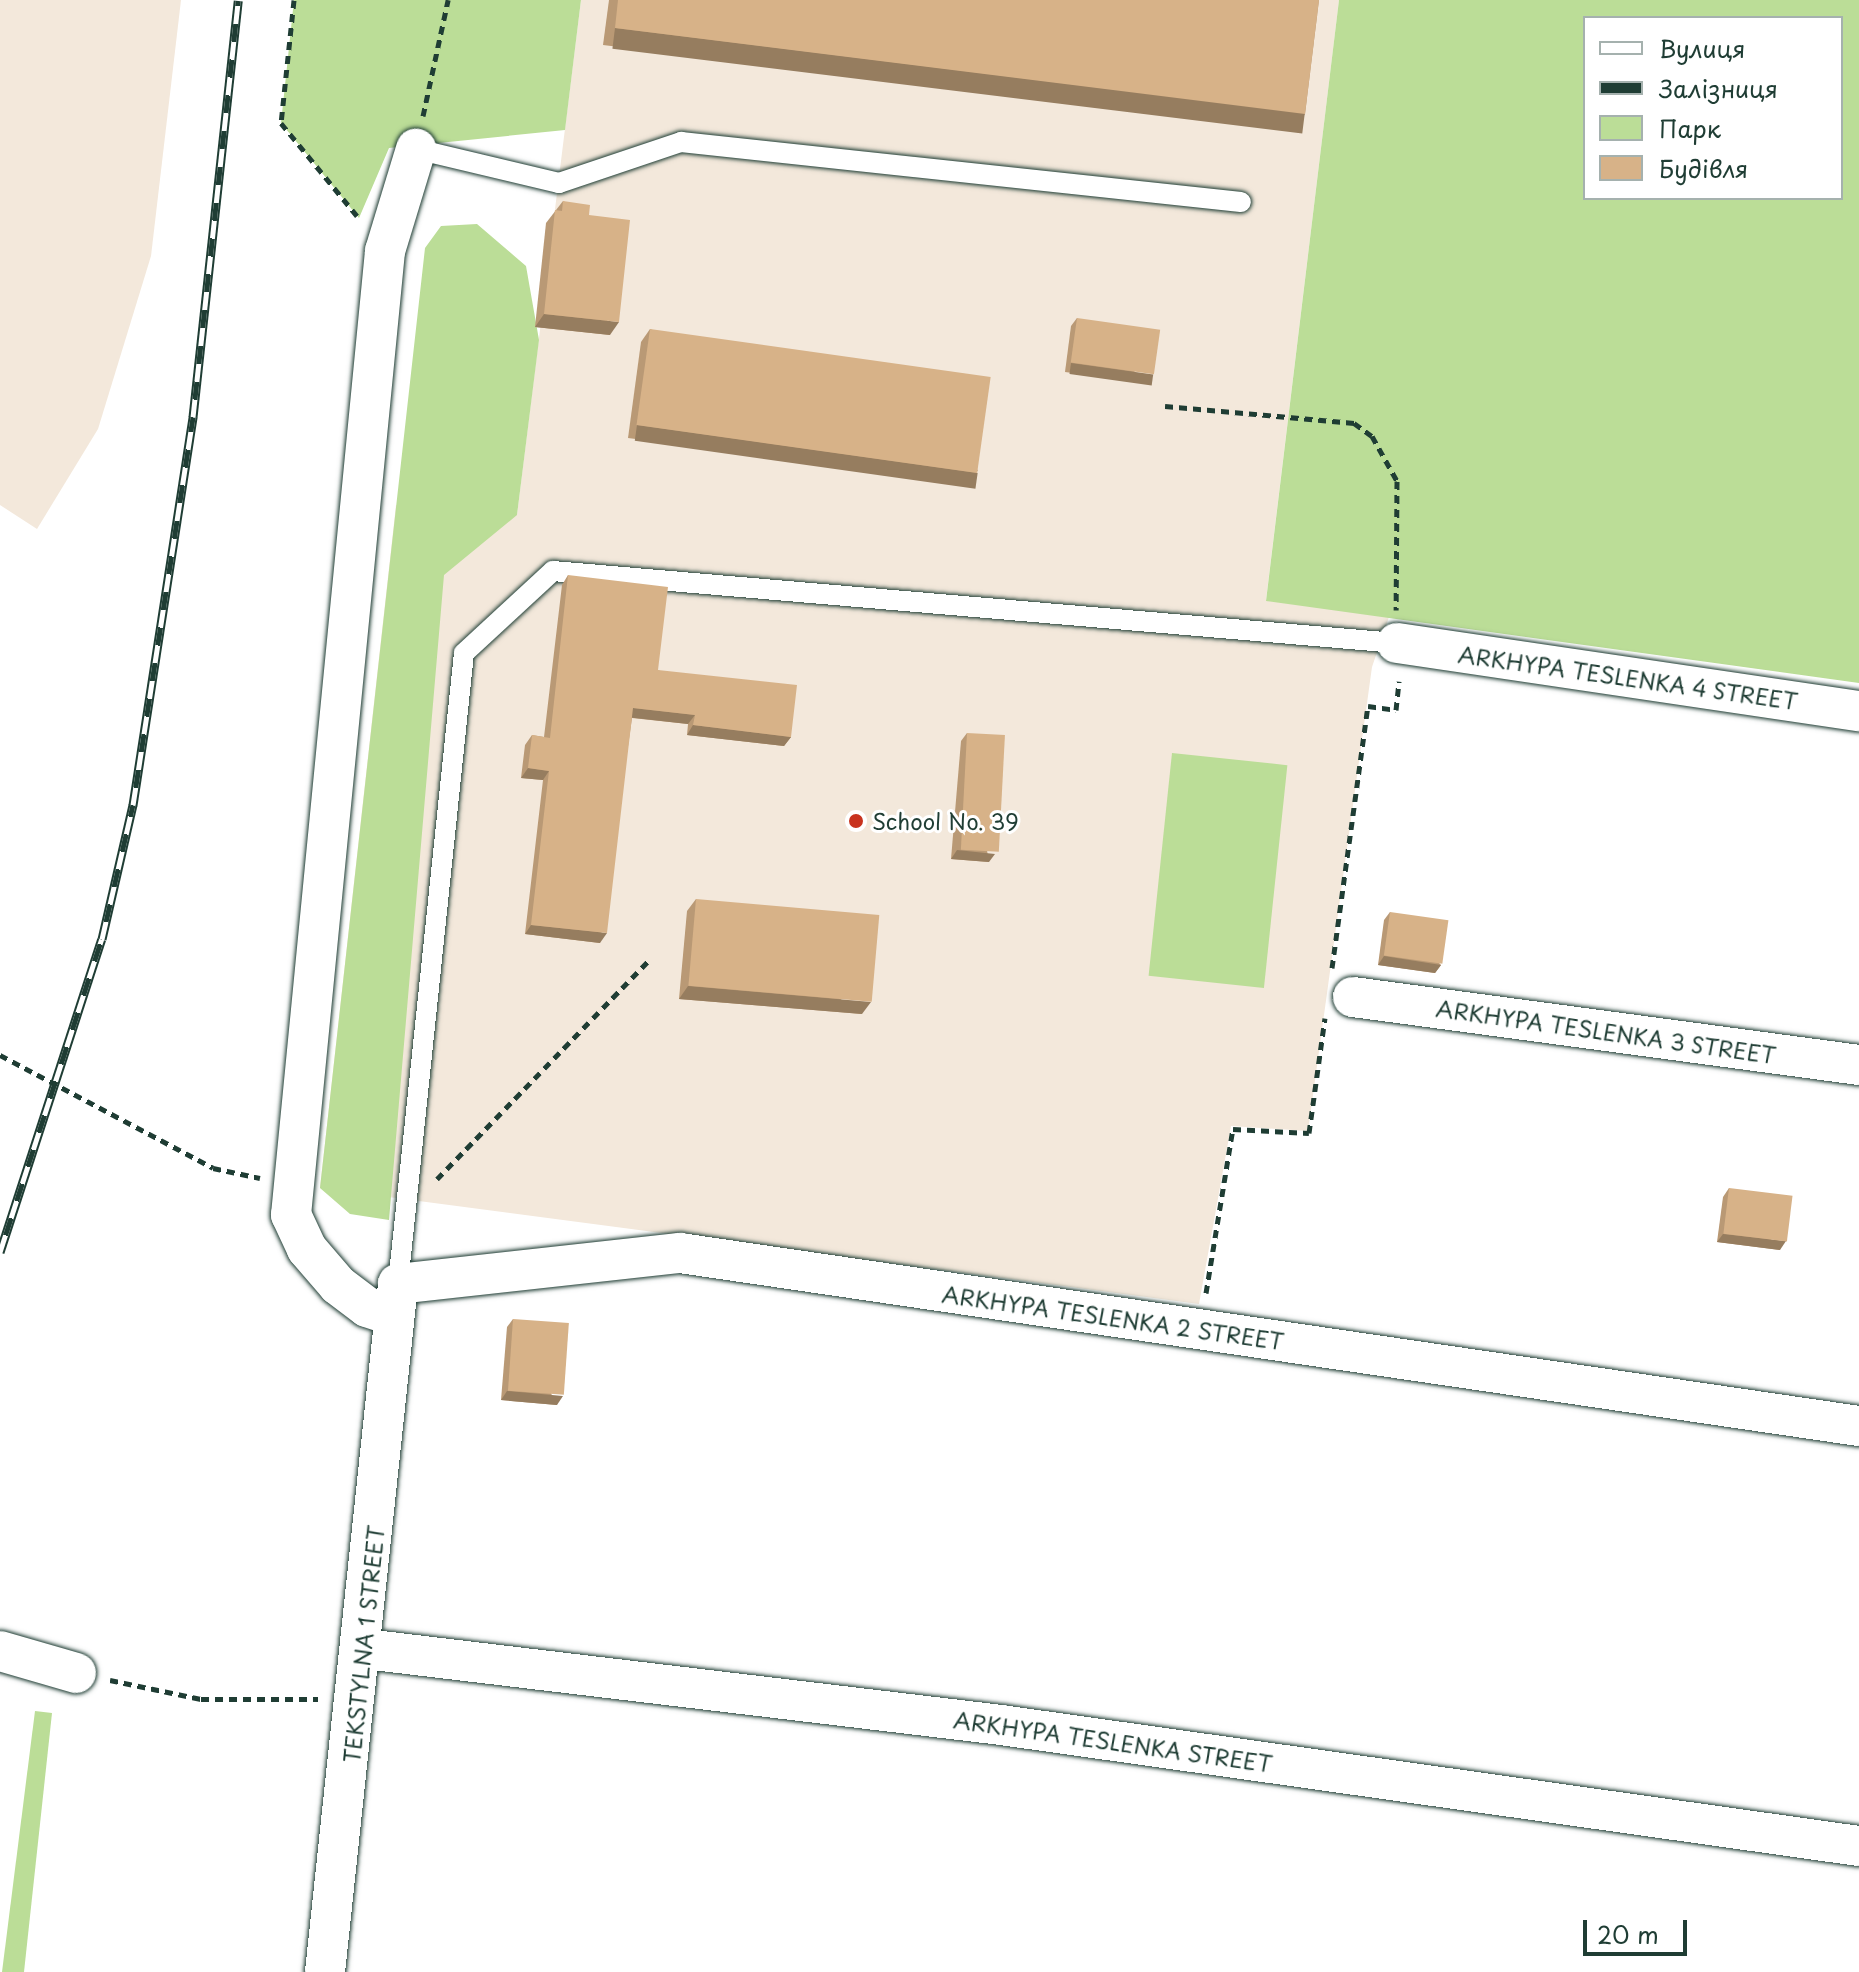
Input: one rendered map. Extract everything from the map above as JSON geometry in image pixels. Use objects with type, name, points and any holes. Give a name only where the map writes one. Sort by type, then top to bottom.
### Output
[{"type":"street","points":[[396,1300],[357,1300],[307,1249],[291,1215],[385,251],[416,149]]},
{"type":"street","name":"ARKHYPA TESLENKA 4 STREET","points":[[1397,643],[1859,711]]},
{"type":"street","name":"ARKHYPA TESLENKA 3 STREET","points":[[1337,993],[1859,1065]]},
{"type":"street","name":"ARKHYPA TESLENKA 2 STREET","points":[[396,1300],[680,1253],[1859,1426]]},
{"type":"street","name":"TEKSTYLNA 1 STREET","points":[[325,1972],[365,1649],[396,1300]]},
{"type":"street","name":"ARKHYPA TESLENKA STREET","points":[[365,1649],[1001,1725],[1859,1846]]},
{"type":"street","points":[[0,1651],[76,1673]]},
{"type":"lane","points":[[416,149],[559,183],[681,142],[1241,202]]},
{"type":"lane","points":[[396,1300],[464,653],[553,571],[1397,643]]},
{"type":"path","points":[[294,0],[281,123],[385,251]]},
{"type":"path","points":[[416,149],[448,0]]},
{"type":"path","points":[[1165,406],[1354,423],[1372,436],[1397,481],[1397,643]]},
{"type":"path","points":[[1200,1329],[1233,1129],[1309,1133],[1337,993],[1368,706],[1396,710]]},
{"type":"path","points":[[406,1211],[650,959]]},
{"type":"path","points":[[0,1055],[213,1168],[292,1185]]},
{"type":"path","points":[[76,1673],[201,1699],[359,1699]]},
{"type":"shaded area","points":[[0,0],[181,0],[151,256],[98,429],[37,529],[0,505]]},
{"type":"shaded area","name":"School No. 39","points":[[581,0],[1339,0],[1266,600],[1390,614],[1372,667],[1308,1131],[1231,1126],[1199,1304],[320,1188],[396,505],[517,515]]},
{"type":"green space","points":[[294,0],[581,0],[565,130],[389,148],[359,218],[281,123]]},
{"type":"green space","points":[[1339,0],[1859,0],[1859,683],[1266,601]]},
{"type":"green space","points":[[477,224],[526,266],[539,340],[517,515],[444,575],[389,1220],[350,1214],[320,1188],[425,248],[441,226]]},
{"type":"green space","points":[[1172,753],[1287,765],[1264,988],[1149,976]]},
{"type":"green space","points":[[35,1711],[52,1713],[24,1972],[2,1972]]},
{"type":"building","points":[[618,0],[1319,0],[1305,114],[615,28]]},
{"type":"building","points":[[563,201],[590,205],[589,215],[630,220],[619,322],[544,314],[555,210],[562,211]]},
{"type":"building","points":[[1077,318],[1160,330],[1154,374],[1071,363]]},
{"type":"building","points":[[650,329],[991,377],[977,473],[637,425]]},
{"type":"building","points":[[568,575],[668,587],[658,670],[797,685],[791,737],[693,725],[695,715],[633,708],[607,933],[531,925],[549,771],[528,768],[532,735],[550,738]]},
{"type":"building","points":[[967,733],[1005,735],[999,852],[961,850]]},
{"type":"building","points":[[696,899],[879,915],[872,1002],[688,986]]},
{"type":"building","points":[[1390,912],[1448,920],[1442,964],[1384,956]]},
{"type":"building","points":[[1729,1188],[1793,1196],[1787,1241],[1723,1234]]},
{"type":"building","points":[[513,1319],[569,1323],[564,1395],[508,1391]]},
{"type":"railway","points":[[0,1252],[102,939],[133,805],[193,417],[238,0]]},
{"type":"place","name":"School No. 39","points":[[856,821]]}]
